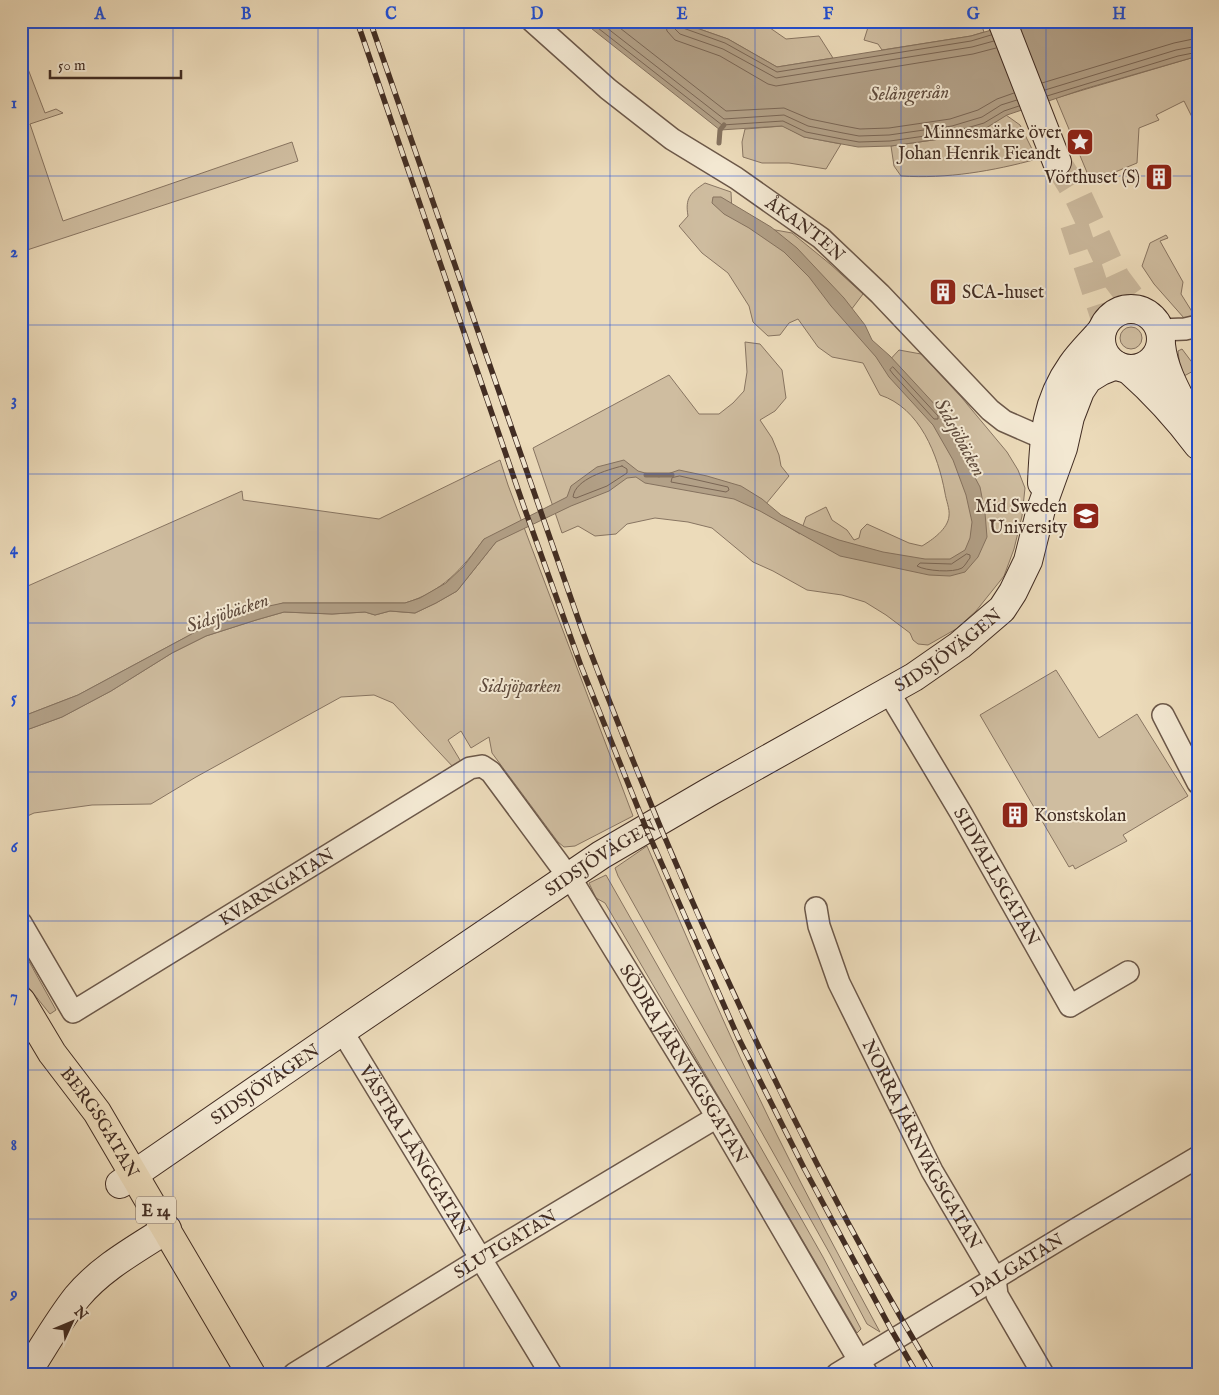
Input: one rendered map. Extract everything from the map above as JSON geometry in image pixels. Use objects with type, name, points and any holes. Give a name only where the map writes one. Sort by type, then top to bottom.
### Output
[{"type":"highway","name":"BERGSGATAN","points":[[21,1002],[52,1053],[83,1121],[127,1179],[159,1234],[231,1374]]},
{"type":"highway","name":"BERGSGATAN","points":[[159,1234],[251,1374]]},
{"type":"street","name":"ÅKANTEN","points":[[532,21],[608,89],[672,139],[736,178],[821,238],[880,294],[990,410],[1004,421],[1054,443]]},
{"type":"street","points":[[1002,21],[1057,162]]},
{"type":"street","points":[[1198,436],[1167,373],[1160,338],[1153,318],[1147,313],[1132,309],[1115,314],[1106,322],[1102,330],[1101,342],[1109,360],[1122,367],[1160,398],[1198,445]]},
{"type":"street","points":[[1160,338],[1198,326]]},
{"type":"street","name":"SIDSJÖVÄGEN","points":[[1054,443],[1047,419],[1054,397],[1072,365],[1102,330]]},
{"type":"street","points":[[1122,367],[1137,369],[1148,365],[1157,355],[1160,338]]},
{"type":"street","name":"SIDSJÖVÄGEN","points":[[127,1179],[569,876],[646,828],[914,677],[960,645],[1002,609],[1013,592],[1028,561],[1041,509],[1054,443],[1070,417],[1080,391],[1088,379],[1100,371],[1122,367]]},
{"type":"street","name":"SIDVALLSGATAN","points":[[888,691],[961,812],[1070,1006],[1128,972]]},
{"type":"street","points":[[1163,715],[1197,779]]},
{"type":"street","name":"SÖDRA JÄRNVÄGSGATAN","points":[[482,766],[491,772],[569,876],[717,1117],[863,1367]]},
{"type":"street","name":"KVARNGATAN","points":[[21,923],[73,1012],[470,768],[482,766]]},
{"type":"street","name":"NORRA JÄRNVÄGSGATAN","points":[[816,908],[819,926],[839,983],[932,1171],[995,1278],[997,1295],[1043,1374]]},
{"type":"street","name":"VÄSTRA LÅNGGATAN","points":[[342,1031],[551,1374]]},
{"type":"street","name":"SLUTGATAN","points":[[294,1374],[480,1259],[717,1117]]},
{"type":"street","name":"DALGATAN","points":[[837,1374],[863,1367],[995,1278],[1198,1158]]},
{"type":"street","points":[[26,1374],[78,1295],[100,1274],[159,1234]]},
{"type":"green space","points":[[683,21],[742,21],[749,23],[760,21],[786,39],[819,36],[833,58],[777,67],[728,39],[685,24]]},
{"type":"green space","points":[[870,21],[980,21],[984,32],[971,36],[882,50],[878,44],[864,40]]},
{"type":"green space","points":[[1198,56],[1198,129],[1184,101],[1156,115],[1159,120],[1139,128],[1137,163],[1091,182],[1056,98]]},
{"type":"green space","points":[[28,69],[45,113],[56,109],[63,113],[30,124],[63,221],[292,142],[298,161],[21,252],[21,71]]},
{"type":"green space","points":[[1006,115],[1020,125],[1037,159],[987,170],[953,175],[918,177],[901,176],[894,166],[891,146],[954,137],[986,128]]},
{"type":"green space","points":[[783,126],[804,137],[841,144],[826,169],[789,163],[762,163],[743,157],[742,142],[745,129]]},
{"type":"green space","points":[[705,183],[731,192],[732,213],[753,226],[792,233],[863,294],[845,318],[885,365],[899,350],[921,354],[962,398],[1007,452],[1018,470],[1025,488],[1022,516],[1014,549],[1004,576],[976,611],[956,629],[928,645],[918,644],[913,640],[910,633],[865,602],[842,595],[807,590],[753,562],[712,528],[688,522],[655,518],[627,524],[616,534],[595,536],[578,526],[562,533],[533,448],[669,375],[699,414],[719,414],[744,391],[747,372],[745,342],[760,344],[782,370],[786,398],[775,411],[760,420],[772,438],[781,466],[789,476],[761,510],[800,534],[806,517],[826,507],[832,520],[847,530],[854,540],[859,538],[861,530],[867,524],[909,543],[922,546],[939,534],[948,521],[949,510],[938,463],[925,435],[906,410],[894,401],[880,395],[863,363],[832,357],[818,347],[798,319],[789,323],[780,335],[768,336],[753,322],[749,306],[728,273],[702,253],[679,226],[688,216],[687,205],[692,193]]},
{"type":"green space","points":[[1166,235],[1168,238],[1160,241],[1183,282],[1181,294],[1196,318],[1190,321],[1184,318],[1154,284],[1142,266],[1150,243]]},
{"type":"green space","points":[[1131,327],[1139,330],[1142,338],[1139,346],[1131,349],[1123,346],[1120,338],[1123,330]]},
{"type":"green space","points":[[1182,349],[1197,369],[1184,376],[1180,368],[1178,351]]},
{"type":"green space","name":"Sidsjöparken","points":[[500,460],[633,816],[575,846],[564,847],[558,842],[492,753],[489,737],[471,748],[461,731],[448,740],[463,765],[455,769],[393,703],[374,695],[341,697],[151,804],[92,805],[34,813],[21,819],[21,732],[62,717],[111,691],[172,653],[206,636],[256,620],[284,612],[332,614],[365,612],[375,615],[390,611],[415,613],[457,591],[496,542],[484,539],[468,560],[450,578],[430,593],[405,603],[283,603],[201,629],[78,695],[21,717],[21,589],[242,491],[243,500],[379,519]]},
{"type":"green space","points":[[1056,670],[1099,738],[1137,714],[1188,796],[1123,835],[1127,841],[1075,869],[1073,865],[1069,867],[980,715]]},
{"type":"green space","points":[[647,846],[759,1098],[788,1158],[880,1332],[867,1324],[830,1254],[618,876],[615,868]]},
{"type":"green space","points":[[606,875],[823,1257],[861,1329],[857,1333],[605,903],[596,898],[589,883]]},
{"type":"green space","points":[[21,947],[56,1010],[50,1014],[21,978]]},
{"type":"water","name":"Selångersån","points":[[582,21],[683,21],[685,24],[728,39],[777,67],[971,36],[1022,21],[1198,21],[1198,56],[1084,89],[1007,115],[986,128],[954,137],[891,146],[858,147],[804,137],[782,126],[720,130]]},
{"type":"water","points":[[713,197],[721,197],[771,227],[797,248],[844,298],[865,325],[872,340],[890,356],[950,421],[980,487],[985,513],[987,537],[978,557],[965,572],[950,576],[929,575],[840,556],[760,511],[734,499],[645,483],[636,477],[627,478],[609,491],[571,506],[496,542],[457,591],[415,613],[390,611],[375,615],[365,612],[332,614],[284,612],[256,620],[206,636],[172,653],[111,691],[62,717],[21,732],[21,717],[78,695],[201,629],[260,608],[283,603],[405,603],[420,598],[446,583],[464,566],[484,539],[567,497],[571,486],[597,467],[624,460],[638,471],[659,477],[679,470],[741,486],[762,499],[781,515],[808,528],[839,540],[883,552],[925,559],[950,559],[965,550],[970,538],[972,522],[966,495],[953,460],[933,425],[889,377],[876,357],[831,306],[809,277],[784,252],[749,228],[724,214],[712,203]]},
{"type":"waterway","name":"Sidsjöbäcken","points":[[719,143],[720,130],[724,125]]},
{"type":"waterway","name":"Sidsjöbäcken","points":[[646,475],[672,475]]},
{"type":"tunnel","points":[[1057,162],[1078,196],[1116,278],[1140,310]]},
{"type":"tunnel","points":[[1074,224],[1106,322]]},
{"type":"railway","points":[[357,21],[524,507],[581,666],[646,828],[738,1037],[804,1168],[917,1374]]},
{"type":"railway","points":[[370,21],[582,630],[658,821],[741,1010],[786,1103],[882,1285],[934,1374]]},
{"type":"place","name":"Minnesmärke över Johan Henrik Fieandt","points":[[1080,142]]},
{"type":"place","name":"Vörthuset (S)","points":[[1159,177]]},
{"type":"place","name":"SCA-huset","points":[[943,292]]},
{"type":"place","name":"Mid Sweden University","points":[[1086,516]]},
{"type":"place","name":"Konstskolan","points":[[1015,815]]}]
